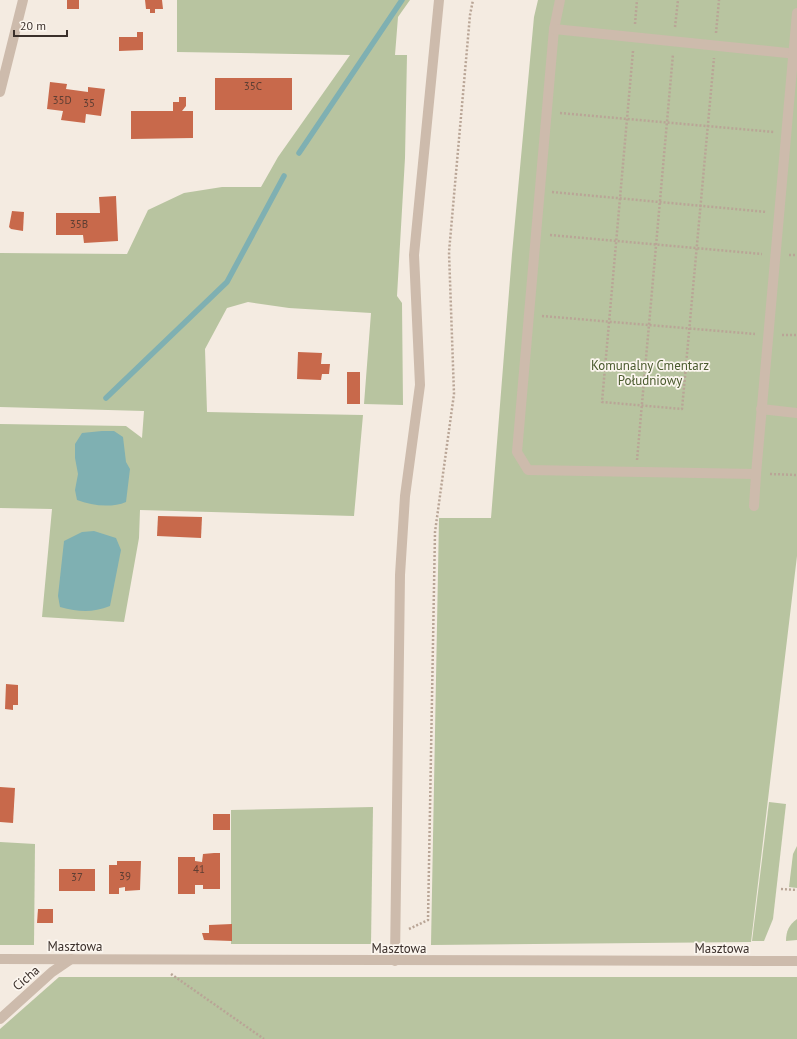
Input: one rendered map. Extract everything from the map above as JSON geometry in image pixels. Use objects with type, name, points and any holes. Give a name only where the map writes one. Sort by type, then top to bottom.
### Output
[{"type":"street","points":[[0,92],[23,0]]},
{"type":"street","points":[[395,961],[400,575],[405,496],[420,385],[414,255],[439,0]]},
{"type":"street","points":[[560,0],[554,29],[517,452],[528,470],[756,474]]},
{"type":"street","points":[[754,506],[761,409],[786,133],[795,54],[797,13]]},
{"type":"street","points":[[554,29],[795,54]]},
{"type":"street","points":[[761,409],[797,413]]},
{"type":"street","name":"Masztowa","points":[[0,959],[797,961]]},
{"type":"street","name":"Cicha","points":[[0,1018],[52,972],[71,959]]},
{"type":"path","points":[[395,934],[411,929],[428,920],[435,532],[454,394],[449,252],[468,31],[473,0]]},
{"type":"path","points":[[637,0],[602,402],[682,408],[719,0]]},
{"type":"path","points":[[636,472],[678,0]]},
{"type":"path","points":[[547,112],[786,133]]},
{"type":"path","points":[[540,191],[779,213]]},
{"type":"path","points":[[536,234],[775,255],[797,255]]},
{"type":"path","points":[[530,315],[768,335],[797,335]]},
{"type":"path","points":[[756,474],[797,475]]},
{"type":"path","points":[[782,889],[797,890]]},
{"type":"path","points":[[153,959],[168,972],[264,1039]]},
{"type":"green space","points":[[177,0],[410,0],[398,17],[395,55],[407,55],[405,158],[397,296],[402,303],[403,405],[364,404],[371,313],[289,308],[248,302],[227,308],[205,349],[207,412],[363,415],[354,516],[140,510],[139,538],[124,622],[42,617],[52,509],[0,508],[0,424],[126,426],[142,438],[144,411],[0,407],[0,253],[127,254],[148,210],[184,193],[222,187],[261,187],[278,157],[350,55],[177,52]]},
{"type":"green space","name":"Komunalny Cmentarz Południowy","points":[[538,0],[797,0],[797,556],[751,942],[431,945],[439,518],[491,518],[512,254],[534,17]]},
{"type":"green space","points":[[769,802],[786,804],[773,919],[764,941],[752,941]]},
{"type":"green space","points":[[373,807],[371,944],[231,944],[231,810]]},
{"type":"green space","points":[[0,842],[35,844],[34,945],[0,945]]},
{"type":"green space","points":[[797,846],[797,888],[789,887],[793,854]]},
{"type":"green space","points":[[797,919],[797,940],[786,941],[788,928]]},
{"type":"green space","points":[[59,977],[797,977],[797,1039],[0,1039],[0,1029]]},
{"type":"water","points":[[114,431],[123,437],[126,462],[130,469],[126,502],[108,506],[89,504],[77,500],[75,490],[78,474],[75,458],[75,444],[82,433]]},
{"type":"water","points":[[94,531],[116,538],[121,550],[110,606],[97,610],[85,611],[60,607],[58,596],[64,541],[82,532]]},
{"type":"building","points":[[67,0],[79,0],[79,9],[67,9]]},
{"type":"building","points":[[145,0],[162,0],[163,9],[155,9],[155,13],[150,13],[150,9],[146,9]]},
{"type":"building","points":[[137,32],[143,32],[143,50],[119,51],[119,37],[137,37]]},
{"type":"building","points":[[215,78],[292,78],[292,110],[215,110]]},
{"type":"building","points":[[50,82],[67,84],[66,89],[88,92],[88,87],[105,89],[101,116],[86,114],[85,123],[61,120],[63,111],[47,109]]},
{"type":"building","points":[[179,97],[186,97],[186,106],[182,111],[193,111],[193,138],[131,139],[131,111],[173,111],[173,102],[179,102]]},
{"type":"building","points":[[116,196],[118,241],[84,243],[83,235],[56,235],[56,213],[100,213],[99,197]]},
{"type":"building","points":[[12,211],[24,212],[23,231],[11,229],[9,227]]},
{"type":"building","points":[[298,352],[322,353],[321,364],[330,364],[329,374],[322,374],[321,380],[297,379]]},
{"type":"building","points":[[347,372],[360,372],[360,404],[347,404]]},
{"type":"building","points":[[158,516],[202,517],[201,538],[157,536]]},
{"type":"building","points":[[6,684],[18,685],[18,705],[13,705],[13,710],[5,709]]},
{"type":"building","points":[[0,787],[15,788],[13,823],[0,822]]},
{"type":"building","points":[[213,814],[230,814],[230,830],[213,830]]},
{"type":"building","points":[[220,853],[220,889],[203,889],[203,885],[195,885],[195,894],[178,894],[178,857],[195,857],[195,861],[202,862],[203,854]]},
{"type":"building","points":[[117,861],[141,861],[140,890],[125,891],[125,887],[119,888],[119,894],[109,894],[109,865],[117,865]]},
{"type":"building","points":[[59,869],[95,869],[95,891],[59,891]]},
{"type":"building","points":[[38,909],[53,909],[53,923],[37,923]]},
{"type":"building","points":[[232,924],[232,941],[204,940],[202,933],[209,933],[209,925]]},
{"type":"waterway","points":[[299,153],[402,0]]},
{"type":"waterway","points":[[106,398],[227,282],[284,176]]}]
